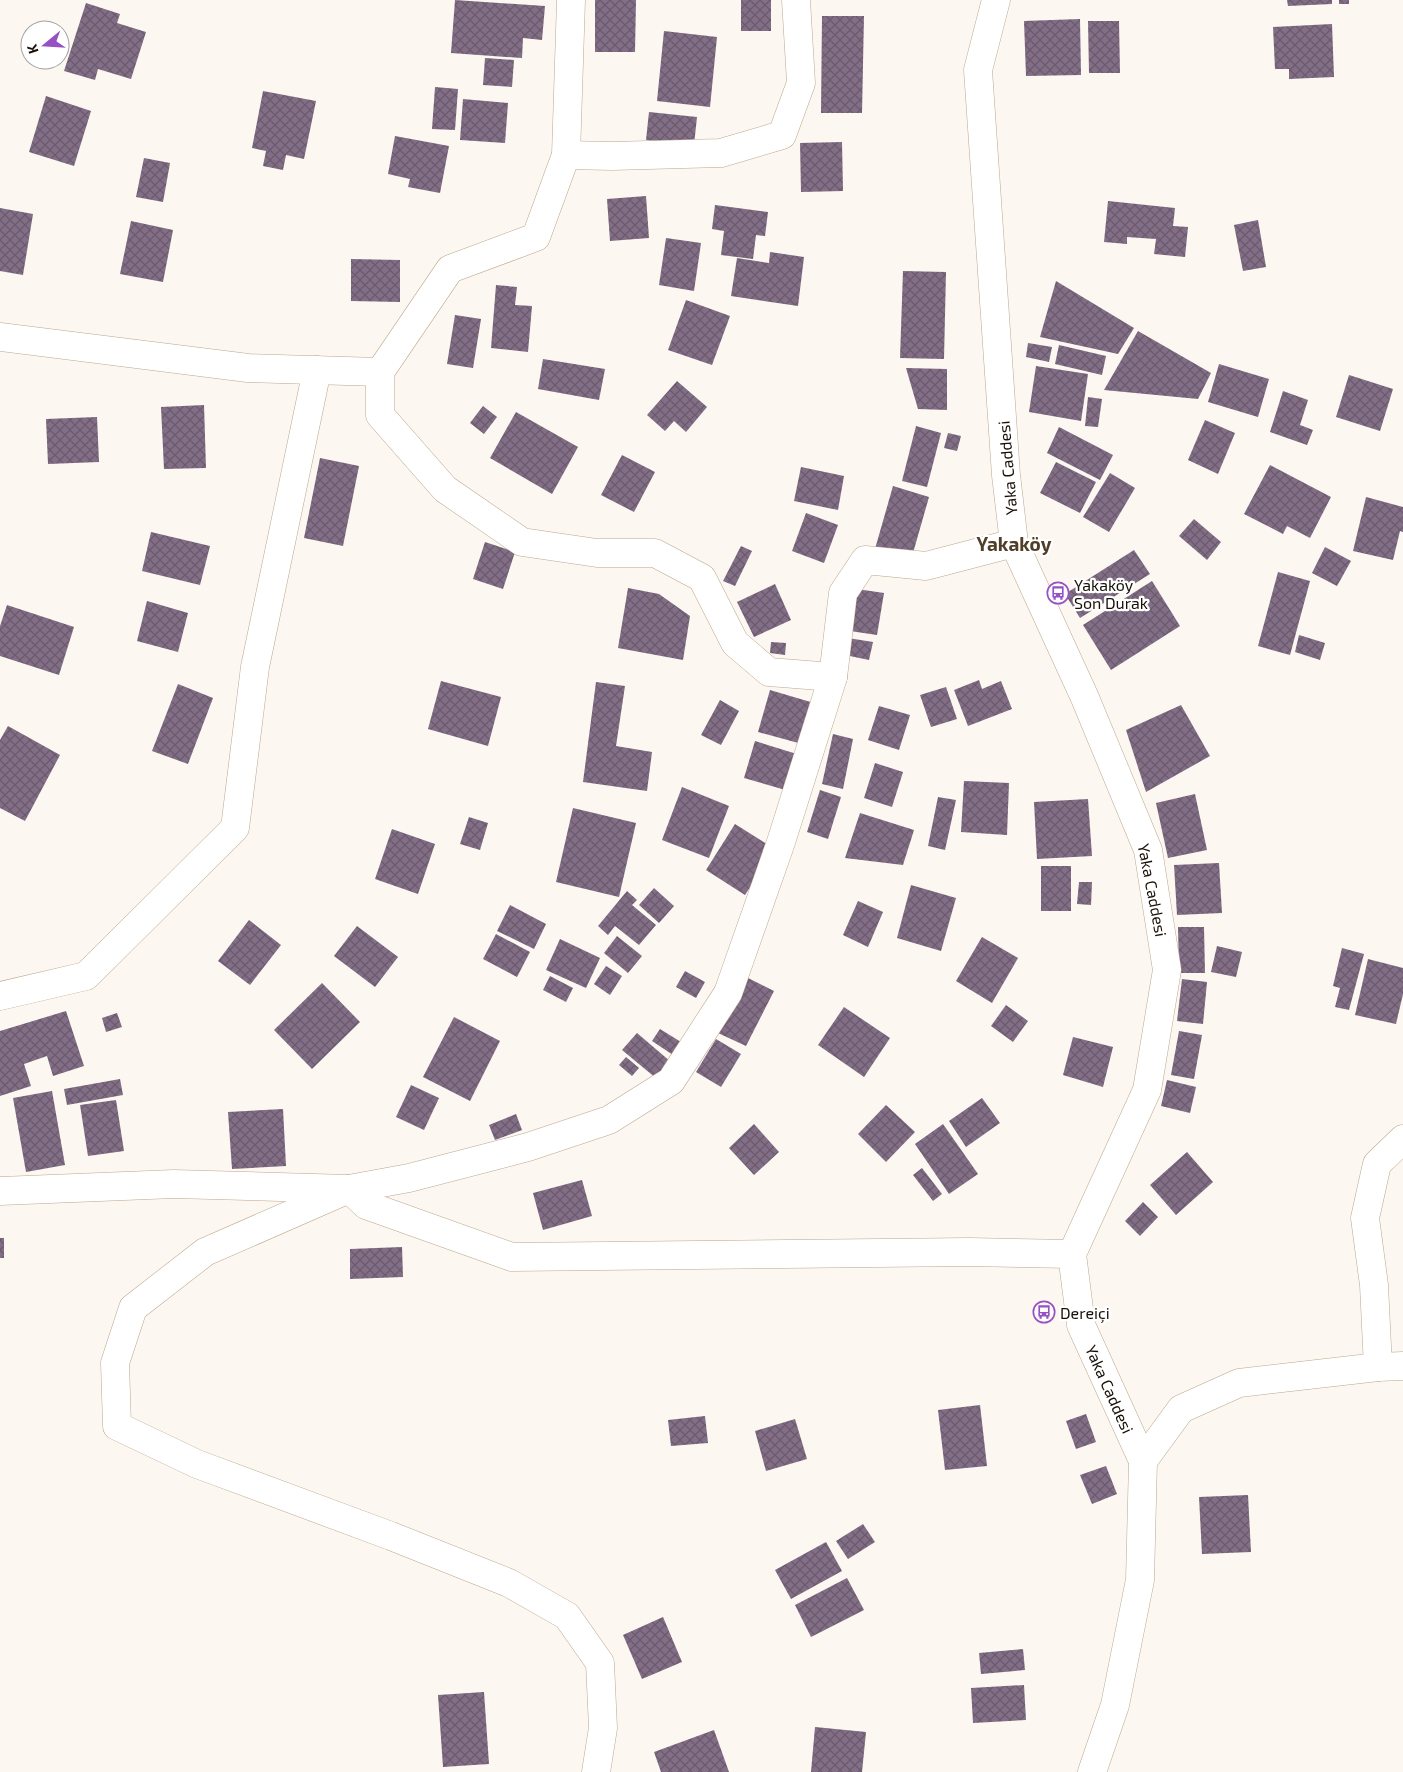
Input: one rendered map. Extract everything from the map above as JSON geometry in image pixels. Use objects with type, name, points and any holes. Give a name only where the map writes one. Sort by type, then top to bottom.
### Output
[{"type":"street","points":[[571,0],[566,155],[536,237],[450,269],[380,372],[380,415],[445,489],[522,542],[597,553],[654,553],[702,578],[735,643],[769,672],[833,677]]},
{"type":"street","points":[[566,155],[612,156],[720,153],[782,135],[801,83],[796,0]]},
{"type":"street","name":"Yaka Caddesi","points":[[996,0],[978,70],[1006,466],[1014,543],[1085,698],[1148,850],[1167,970],[1147,1090],[1072,1254],[1082,1325],[1143,1461],[1140,1580],[1115,1705],[1092,1772]]},
{"type":"street","points":[[0,336],[248,368],[380,372]]},
{"type":"street","points":[[0,996],[86,976],[235,828],[254,667],[317,370]]},
{"type":"street","points":[[0,1191],[174,1184],[349,1189],[409,1178],[528,1147],[609,1120],[671,1081],[728,993],[782,842],[833,677],[843,593],[865,560],[926,566],[1014,543]]},
{"type":"street","points":[[1143,1461],[1180,1410],[1238,1383],[1390,1366],[1374,1285],[1365,1218],[1377,1164],[1403,1140]]},
{"type":"street","points":[[349,1189],[366,1205],[512,1257],[969,1252],[1072,1254]]},
{"type":"street","points":[[349,1189],[205,1252],[133,1308],[115,1364],[117,1426],[197,1464],[391,1536],[510,1583],[567,1616],[600,1663],[603,1728],[596,1772]]},
{"type":"building","points":[[455,0],[545,6],[542,40],[523,38],[522,58],[451,53]]},
{"type":"building","points":[[595,0],[636,0],[635,52],[595,52]]},
{"type":"building","points":[[741,0],[771,0],[771,31],[741,31]]},
{"type":"building","points":[[1287,0],[1332,0],[1332,4],[1288,6]]},
{"type":"building","points":[[1339,0],[1349,0],[1349,4],[1339,4]]},
{"type":"building","points":[[86,3],[120,14],[117,23],[146,32],[131,79],[98,69],[95,80],[64,71],[70,70],[70,52]]},
{"type":"building","points":[[822,16],[864,16],[862,113],[821,113]]},
{"type":"building","points":[[1080,19],[1081,75],[1026,76],[1024,21]]},
{"type":"building","points":[[1088,21],[1119,21],[1120,73],[1089,73]]},
{"type":"building","points":[[1332,24],[1334,77],[1289,79],[1289,69],[1275,69],[1273,27]]},
{"type":"building","points":[[664,31],[717,37],[710,107],[657,101]]},
{"type":"building","points":[[485,58],[514,60],[512,87],[483,85]]},
{"type":"building","points":[[435,87],[458,89],[455,130],[432,129]]},
{"type":"building","points":[[263,91],[316,101],[304,159],[286,155],[283,170],[263,166],[266,151],[252,148]]},
{"type":"building","points":[[46,96],[91,111],[74,166],[29,152]]},
{"type":"building","points":[[463,99],[508,103],[505,143],[460,140]]},
{"type":"building","points":[[649,112],[697,117],[694,145],[646,140]]},
{"type":"building","points":[[395,136],[449,146],[440,193],[408,187],[410,179],[388,174]]},
{"type":"building","points":[[842,142],[843,191],[801,192],[800,143]]},
{"type":"building","points":[[144,158],[170,163],[163,202],[136,197]]},
{"type":"building","points":[[646,196],[649,238],[610,241],[607,199]]},
{"type":"building","points":[[1108,201],[1175,208],[1173,226],[1188,227],[1185,257],[1154,254],[1156,239],[1127,237],[1127,244],[1104,242]]},
{"type":"building","points":[[715,205],[768,212],[765,236],[756,235],[753,259],[721,255],[724,231],[712,229]]},
{"type":"building","points":[[0,208],[33,214],[23,275],[0,271]]},
{"type":"building","points":[[1258,220],[1266,267],[1243,271],[1234,225]]},
{"type":"building","points":[[131,221],[173,230],[163,282],[120,274]]},
{"type":"building","points":[[666,238],[701,243],[694,291],[659,285]]},
{"type":"building","points":[[770,252],[804,257],[798,306],[731,296],[737,258],[769,263]]},
{"type":"building","points":[[351,259],[400,260],[400,302],[351,301]]},
{"type":"building","points":[[903,271],[946,272],[944,359],[900,358]]},
{"type":"building","points":[[1056,281],[1134,328],[1118,354],[1040,337]]},
{"type":"building","points":[[496,285],[517,287],[515,305],[532,306],[528,352],[491,348]]},
{"type":"building","points":[[686,300],[730,316],[712,365],[668,350]]},
{"type":"building","points":[[455,315],[481,319],[473,368],[447,364]]},
{"type":"building","points":[[1138,331],[1211,373],[1198,399],[1104,390]]},
{"type":"building","points":[[1028,343],[1052,347],[1049,362],[1026,357]]},
{"type":"building","points":[[1059,345],[1106,356],[1102,375],[1055,364]]},
{"type":"building","points":[[543,359],[605,369],[599,400],[538,389]]},
{"type":"building","points":[[1219,364],[1269,379],[1258,417],[1208,402]]},
{"type":"building","points":[[1036,366],[1088,374],[1081,421],[1029,412]]},
{"type":"building","points":[[906,368],[947,369],[947,410],[918,409]]},
{"type":"building","points":[[1349,375],[1393,389],[1380,431],[1336,417]]},
{"type":"building","points":[[677,381],[707,407],[686,432],[674,421],[665,431],[647,415]]},
{"type":"building","points":[[1283,391],[1308,400],[1300,425],[1313,430],[1307,445],[1270,432]]},
{"type":"building","points":[[1088,397],[1102,399],[1098,427],[1085,426]]},
{"type":"building","points":[[204,405],[206,468],[164,469],[161,407]]},
{"type":"building","points":[[483,406],[497,417],[484,434],[470,423]]},
{"type":"building","points":[[516,412],[578,447],[552,494],[490,458]]},
{"type":"building","points":[[97,417],[99,462],[48,464],[46,419]]},
{"type":"building","points":[[1205,420],[1235,433],[1218,474],[1188,460]]},
{"type":"building","points":[[916,426],[941,433],[927,487],[902,481]]},
{"type":"building","points":[[1059,427],[1113,455],[1100,480],[1047,453]]},
{"type":"building","points":[[948,433],[961,436],[957,451],[944,448]]},
{"type":"building","points":[[622,455],[655,472],[634,512],[601,495]]},
{"type":"building","points":[[320,458],[359,466],[343,546],[304,538]]},
{"type":"building","points":[[1056,462],[1096,482],[1080,513],[1040,493]]},
{"type":"building","points":[[1270,465],[1331,497],[1310,538],[1287,526],[1283,534],[1244,514]]},
{"type":"building","points":[[801,467],[844,476],[838,510],[794,501]]},
{"type":"building","points":[[1110,473],[1135,488],[1109,532],[1083,517]]},
{"type":"building","points":[[893,486],[929,497],[911,560],[875,549]]},
{"type":"building","points":[[1366,497],[1403,507],[1403,532],[1400,531],[1393,560],[1353,551]]},
{"type":"building","points":[[806,513],[838,525],[824,563],[792,551]]},
{"type":"building","points":[[1194,519],[1221,542],[1207,560],[1179,536]]},
{"type":"building","points":[[151,532],[210,546],[200,585],[142,571]]},
{"type":"building","points":[[485,542],[515,552],[503,589],[473,579]]},
{"type":"building","points":[[741,546],[752,551],[735,586],[723,581]]},
{"type":"building","points":[[1325,547],[1351,561],[1337,586],[1312,573]]},
{"type":"building","points":[[1134,550],[1150,574],[1080,618],[1065,594]]},
{"type":"building","points":[[1278,572],[1310,581],[1290,655],[1258,646]]},
{"type":"building","points":[[1152,581],[1180,626],[1111,670],[1083,625]]},
{"type":"building","points":[[775,584],[791,620],[754,637],[737,602]]},
{"type":"building","points":[[628,588],[659,594],[690,616],[683,660],[618,648]]},
{"type":"building","points":[[857,589],[884,593],[877,635],[850,631]]},
{"type":"building","points":[[147,601],[188,613],[178,652],[137,641]]},
{"type":"building","points":[[7,605],[74,627],[59,675],[0,656],[0,626]]},
{"type":"building","points":[[1299,635],[1325,643],[1320,660],[1295,652]]},
{"type":"building","points":[[848,638],[873,642],[869,660],[845,655]]},
{"type":"building","points":[[771,642],[786,643],[785,655],[770,653]]},
{"type":"building","points":[[979,680],[982,689],[1001,681],[1012,709],[968,726],[954,690]]},
{"type":"building","points":[[441,681],[501,697],[488,746],[428,729]]},
{"type":"building","points":[[596,682],[625,686],[616,746],[652,752],[647,791],[583,782]]},
{"type":"building","points":[[178,684],[213,698],[188,764],[152,751]]},
{"type":"building","points":[[946,687],[957,719],[931,727],[920,695]]},
{"type":"building","points":[[770,690],[814,703],[802,744],[758,732]]},
{"type":"building","points":[[720,700],[739,711],[721,745],[701,735]]},
{"type":"building","points":[[1181,705],[1210,756],[1146,792],[1126,730]]},
{"type":"building","points":[[879,706],[910,715],[899,750],[868,740]]},
{"type":"building","points":[[8,726],[60,755],[25,821],[0,808],[0,740]]},
{"type":"building","points":[[833,734],[853,739],[843,789],[822,784]]},
{"type":"building","points":[[755,741],[800,755],[789,791],[744,778]]},
{"type":"building","points":[[875,763],[903,772],[892,807],[864,798]]},
{"type":"building","points":[[964,781],[1009,783],[1007,835],[961,832]]},
{"type":"building","points":[[682,787],[729,806],[709,858],[662,840]]},
{"type":"building","points":[[820,790],[841,797],[828,839],[807,832]]},
{"type":"building","points":[[1195,794],[1207,850],[1168,858],[1156,803]]},
{"type":"building","points":[[938,797],[956,800],[945,850],[928,846]]},
{"type":"building","points":[[1088,799],[1092,856],[1037,859],[1034,802]]},
{"type":"building","points":[[573,808],[636,823],[619,897],[556,882]]},
{"type":"building","points":[[860,813],[914,830],[903,865],[845,858]]},
{"type":"building","points":[[469,817],[488,823],[480,850],[460,844]]},
{"type":"building","points":[[735,824],[775,849],[745,895],[706,870]]},
{"type":"building","points":[[392,829],[435,844],[418,894],[375,879]]},
{"type":"building","points":[[1219,863],[1222,913],[1177,915],[1174,865]]},
{"type":"building","points":[[1041,866],[1071,866],[1071,911],[1041,911]]},
{"type":"building","points":[[1079,882],[1092,882],[1091,905],[1077,904]]},
{"type":"building","points":[[911,885],[956,898],[941,951],[897,938]]},
{"type":"building","points":[[654,888],[674,906],[659,923],[639,905]]},
{"type":"building","points":[[627,891],[637,900],[632,905],[656,925],[639,945],[615,926],[608,935],[598,926]]},
{"type":"building","points":[[858,901],[883,912],[868,947],[843,935]]},
{"type":"building","points":[[510,905],[546,924],[534,949],[497,931]]},
{"type":"building","points":[[249,920],[281,945],[250,985],[218,961]]},
{"type":"building","points":[[357,926],[398,957],[375,987],[334,956]]},
{"type":"building","points":[[1178,927],[1204,927],[1205,973],[1179,973]]},
{"type":"building","points":[[496,934],[530,952],[517,977],[483,959]]},
{"type":"building","points":[[617,936],[642,956],[628,973],[604,953]]},
{"type":"building","points":[[982,937],[1018,958],[992,1003],[956,981]]},
{"type":"building","points":[[560,939],[600,958],[586,988],[546,970]]},
{"type":"building","points":[[1217,946],[1242,952],[1236,977],[1211,972]]},
{"type":"building","points":[[1342,948],[1364,954],[1349,1010],[1335,1007],[1340,988],[1333,986]]},
{"type":"building","points":[[1368,959],[1403,968],[1403,994],[1396,1024],[1355,1015]]},
{"type":"building","points":[[606,966],[622,976],[610,995],[594,984]]},
{"type":"building","points":[[685,971],[705,982],[696,998],[676,987]]},
{"type":"building","points":[[550,976],[573,988],[566,1002],[543,990]]},
{"type":"building","points":[[746,977],[774,991],[746,1046],[718,1033]]},
{"type":"building","points":[[1182,979],[1207,982],[1203,1024],[1177,1021]]},
{"type":"building","points":[[322,983],[360,1022],[312,1069],[274,1030]]},
{"type":"building","points":[[1006,1005],[1028,1021],[1013,1042],[991,1026]]},
{"type":"building","points":[[844,1007],[890,1038],[864,1077],[818,1045]]},
{"type":"building","points":[[66,1011],[84,1066],[53,1076],[47,1056],[24,1064],[31,1086],[0,1096],[0,1031]]},
{"type":"building","points":[[117,1013],[122,1027],[106,1032],[102,1018]]},
{"type":"building","points":[[454,1017],[500,1041],[470,1101],[423,1077]]},
{"type":"building","points":[[660,1029],[681,1042],[673,1055],[652,1041]]},
{"type":"building","points":[[1179,1031],[1202,1035],[1194,1079],[1171,1075]]},
{"type":"building","points":[[637,1033],[671,1062],[657,1079],[622,1050]]},
{"type":"building","points":[[1073,1037],[1113,1047],[1103,1087],[1063,1075]]},
{"type":"building","points":[[716,1039],[741,1054],[721,1087],[696,1072]]},
{"type":"building","points":[[626,1057],[639,1068],[632,1076],[619,1065]]},
{"type":"building","points":[[120,1079],[123,1095],[67,1105],[64,1089]]},
{"type":"building","points":[[1167,1080],[1196,1087],[1190,1113],[1161,1106]]},
{"type":"building","points":[[411,1085],[439,1098],[424,1130],[396,1117]]},
{"type":"building","points":[[52,1091],[65,1165],[26,1172],[13,1098]]},
{"type":"building","points":[[982,1098],[1000,1123],[966,1147],[949,1121]]},
{"type":"building","points":[[116,1100],[124,1151],[88,1156],[80,1105]]},
{"type":"building","points":[[886,1105],[915,1132],[886,1162],[858,1134]]},
{"type":"building","points":[[283,1109],[286,1166],[232,1169],[228,1112]]},
{"type":"building","points":[[516,1114],[522,1130],[495,1140],[489,1125]]},
{"type":"building","points":[[754,1124],[779,1152],[754,1175],[729,1148]]},
{"type":"building","points":[[943,1124],[978,1174],[949,1194],[915,1144]]},
{"type":"building","points":[[1187,1152],[1213,1182],[1176,1215],[1150,1185]]},
{"type":"building","points":[[922,1168],[942,1194],[933,1201],[913,1175]]},
{"type":"building","points":[[582,1180],[592,1216],[543,1230],[533,1193]]},
{"type":"building","points":[[1143,1202],[1158,1217],[1140,1236],[1125,1221]]},
{"type":"building","points":[[0,1238],[4,1238],[4,1258],[0,1258]]},
{"type":"building","points":[[402,1247],[403,1277],[350,1279],[350,1249]]},
{"type":"building","points":[[980,1405],[987,1466],[945,1470],[938,1410]]},
{"type":"building","points":[[1086,1414],[1096,1442],[1076,1449],[1066,1421]]},
{"type":"building","points":[[705,1416],[708,1443],[671,1446],[668,1420]]},
{"type":"building","points":[[795,1419],[807,1459],[766,1471],[755,1431]]},
{"type":"building","points":[[1106,1466],[1117,1494],[1092,1504],[1080,1475]]},
{"type":"building","points":[[1248,1495],[1251,1552],[1202,1554],[1199,1497]]},
{"type":"building","points":[[863,1524],[875,1542],[848,1559],[836,1541]]},
{"type":"building","points":[[826,1542],[842,1571],[791,1599],[775,1570]]},
{"type":"building","points":[[847,1578],[864,1610],[811,1637],[795,1605]]},
{"type":"building","points":[[663,1617],[682,1662],[642,1679],[623,1635]]},
{"type":"building","points":[[1023,1649],[1025,1670],[981,1674],[979,1653]]},
{"type":"building","points":[[1024,1685],[1026,1720],[973,1723],[971,1688]]},
{"type":"building","points":[[484,1692],[489,1764],[443,1767],[438,1695]]},
{"type":"building","points":[[815,1727],[866,1732],[862,1772],[811,1772]]},
{"type":"building","points":[[714,1730],[729,1772],[661,1772],[654,1752]]},
{"type":"place","name":"Yakaköy Son Durak","points":[[1058,593]]},
{"type":"place","name":"Dereiçi","points":[[1044,1312]]},
{"type":"district","name":"Yakaköy","points":[[1014,543]]}]
